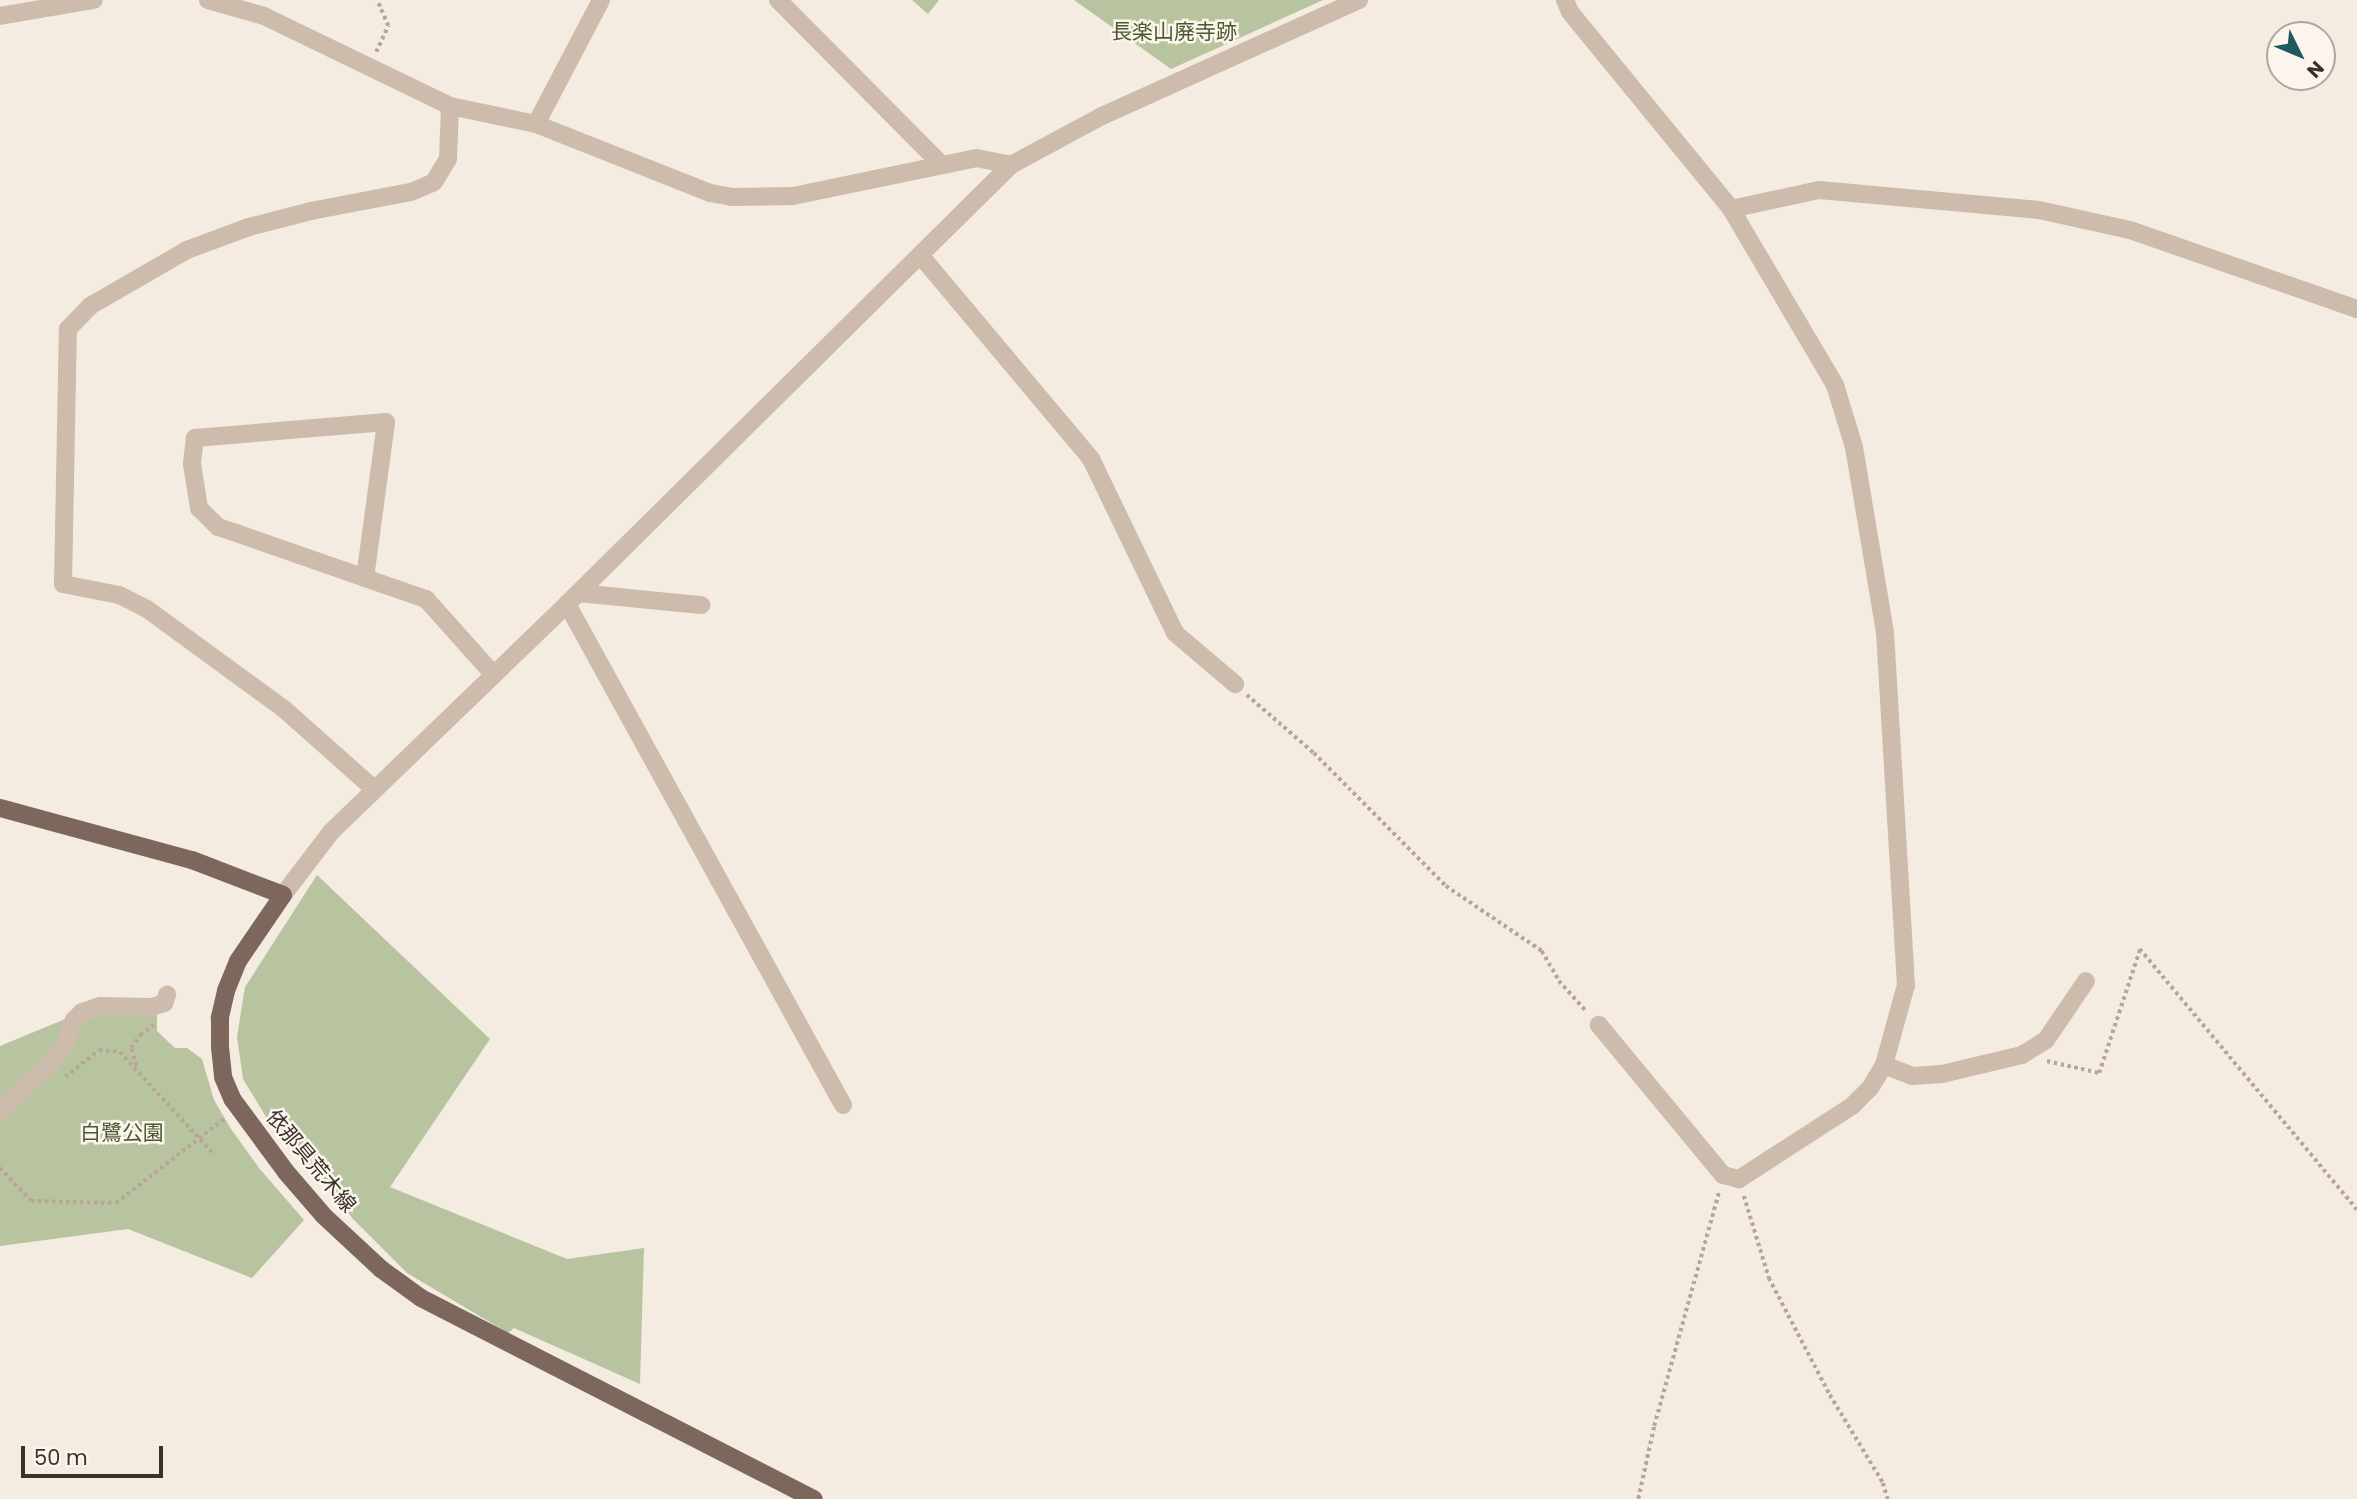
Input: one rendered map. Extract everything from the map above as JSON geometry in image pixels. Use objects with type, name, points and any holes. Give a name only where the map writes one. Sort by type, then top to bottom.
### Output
[{"type":"main road","points":[[0,808],[192,860],[282,895]]},
{"type":"main road","name":"依那具荒木線","points":[[282,895],[238,961],[223,1005],[220,1047],[223,1077],[233,1100],[286,1172],[324,1216],[381,1269],[421,1298],[813,1499]]},
{"type":"street","points":[[0,16],[94,0]]},
{"type":"street","points":[[208,0],[264,16],[450,106],[536,124],[710,193],[732,197],[793,196],[940,163],[976,158],[1011,165]]},
{"type":"street","points":[[536,124],[601,0]]},
{"type":"street","points":[[778,0],[940,163]]},
{"type":"street","points":[[282,895],[313,852],[374,789],[494,675],[1011,165],[1102,116],[1359,0]]},
{"type":"street","points":[[1565,0],[1570,12],[1731,209],[1835,385],[1854,447],[1885,632],[1906,985],[1884,1065],[1870,1088],[1852,1106],[1731,1177],[1599,1025]]},
{"type":"street","points":[[374,789],[284,709],[146,608],[118,594],[63,584],[68,329],[90,306],[187,250],[249,227],[311,211],[411,192],[434,182],[449,159],[450,106]]},
{"type":"street","points":[[1731,209],[1819,190],[2039,210],[2130,230],[2357,309]]},
{"type":"street","points":[[920,255],[1091,459],[1175,633],[1235,684]]},
{"type":"street","points":[[365,578],[386,422],[195,438],[192,464],[199,508],[218,527],[365,578],[426,599],[494,675]]},
{"type":"street","points":[[572,598],[701,605]]},
{"type":"street","points":[[572,598],[843,1105]]},
{"type":"street","points":[[1884,1065],[1912,1076],[1942,1074],[2022,1055],[2046,1040],[2086,981]]},
{"type":"street","points":[[0,1111],[49,1065],[64,1046],[74,1020],[82,1013],[100,1006],[152,1007],[164,1003],[167,995]]},
{"type":"path","points":[[369,66],[388,26],[377,0]]},
{"type":"path","points":[[1235,684],[1314,753],[1446,886],[1542,951],[1559,981],[1599,1025]]},
{"type":"path","points":[[2022,1055],[2099,1073],[2140,949],[2357,1209]]},
{"type":"path","points":[[136,1066],[131,1048],[140,1035],[162,1023]]},
{"type":"path","points":[[58,1083],[81,1061],[99,1051],[120,1052],[136,1066],[212,1152]]},
{"type":"path","points":[[0,1168],[31,1200],[116,1203],[229,1115]]},
{"type":"path","points":[[1638,1499],[1654,1426],[1731,1177]]},
{"type":"path","points":[[1731,1177],[1769,1278],[1830,1395],[1883,1483],[1888,1499]]},
{"type":"green space","points":[[912,0],[939,0],[928,14]]},
{"type":"green space","name":"長楽山廃寺跡","points":[[1074,0],[1323,0],[1171,69]]},
{"type":"green space","points":[[317,875],[490,1039],[390,1187],[567,1259],[644,1248],[640,1384],[514,1328],[508,1333],[407,1273],[354,1220],[271,1125],[243,1079],[237,1037],[245,987]]},
{"type":"green space","name":"白鷺公園","points":[[93,1011],[157,1013],[157,1031],[175,1048],[187,1048],[202,1059],[214,1100],[231,1129],[259,1168],[304,1220],[252,1278],[128,1229],[0,1246],[0,1117],[76,1025]]},
{"type":"green space","points":[[70,1017],[59,1044],[0,1103],[0,1046]]}]
